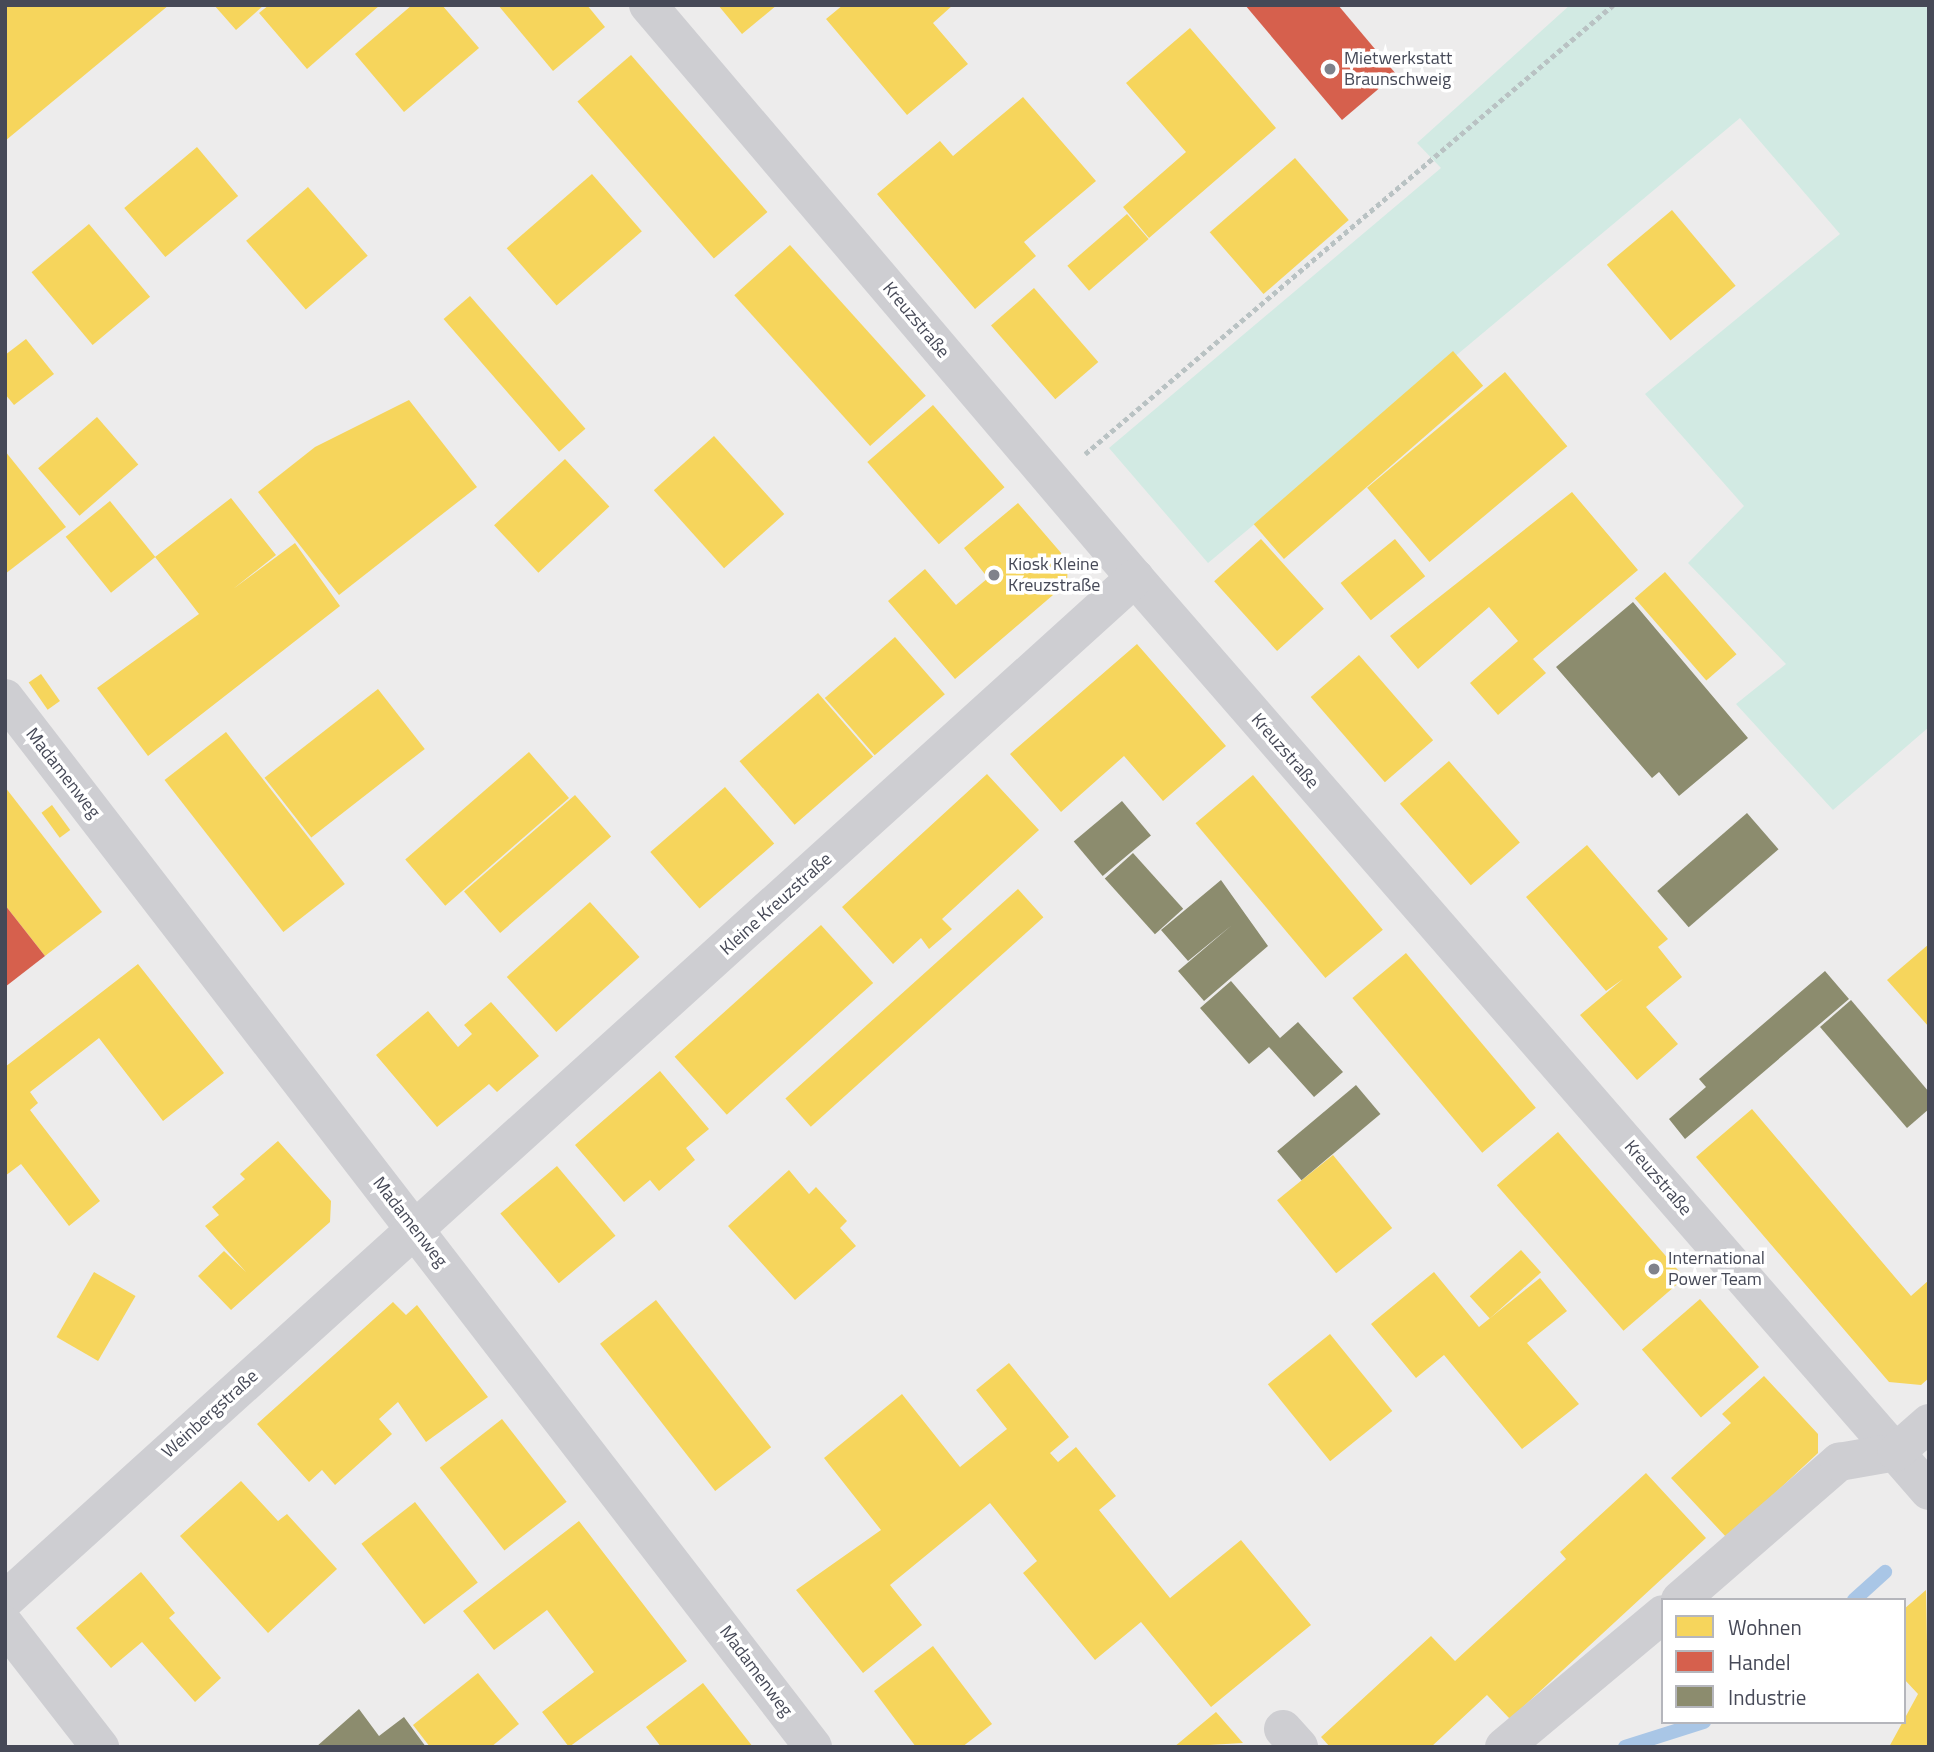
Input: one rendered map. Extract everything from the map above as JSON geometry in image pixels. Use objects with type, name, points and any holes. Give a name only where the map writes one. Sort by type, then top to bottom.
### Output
[{"type":"street","name":"Kreuzstraße","points":[[648,5],[1135,579],[1929,1491]]},
{"type":"street","name":"Kleine Kreuzstraße","points":[[415,1227],[1135,579]]},
{"type":"street","name":"Madamenweg","points":[[5,698],[813,1747]]},
{"type":"street","name":"Weinbergstraße","points":[[5,1600],[415,1227]]},
{"type":"street","points":[[1682,1598],[1839,1462],[1896,1452],[1929,1423]]},
{"type":"street","points":[[1504,1747],[1661,1616]]},
{"type":"street","points":[[5,1625],[100,1747]]},
{"type":"path","points":[[1053,482],[1613,5]]},
{"type":"green space","points":[[1570,5],[1929,5],[1929,727],[1833,810],[1736,704],[1786,664],[1688,563],[1744,506],[1645,394],[1840,234],[1740,118],[1208,563],[1109,448],[1441,168],[1417,143]]},
{"type":"building: Wohnen","points":[[5,5],[169,5],[5,141]]},
{"type":"building: Wohnen","points":[[214,5],[264,5],[236,30]]},
{"type":"building: Wohnen","points":[[269,5],[380,5],[307,69],[259,13]]},
{"type":"building: Wohnen","points":[[412,5],[442,5],[479,48],[404,112],[355,54]]},
{"type":"building: Wohnen","points":[[498,5],[587,5],[605,27],[553,71]]},
{"type":"building: Wohnen","points":[[718,5],[777,5],[742,34]]},
{"type":"building: Wohnen","points":[[843,5],[953,5],[933,23],[968,64],[907,115],[826,19]]},
{"type":"building: Wohnen","points":[[1190,28],[1276,128],[1149,238],[1123,207],[1186,152],[1126,83]]},
{"type":"building: Wohnen","points":[[631,55],[767,212],[714,259],[577,102]]},
{"type":"building: Wohnen","points":[[1023,97],[1096,181],[1024,242],[1036,256],[975,309],[877,194],[940,141],[953,156]]},
{"type":"building: Wohnen","points":[[197,147],[238,196],[165,257],[124,208]]},
{"type":"building: Wohnen","points":[[1295,158],[1349,220],[1264,294],[1210,232]]},
{"type":"building: Wohnen","points":[[592,174],[642,231],[557,305],[507,248]]},
{"type":"building: Wohnen","points":[[308,187],[368,256],[306,309],[246,241]]},
{"type":"building: Wohnen","points":[[1672,210],[1736,286],[1671,340],[1607,265]]},
{"type":"building: Wohnen","points":[[1127,214],[1149,239],[1089,291],[1067,266]]},
{"type":"building: Wohnen","points":[[89,224],[150,297],[93,345],[32,272]]},
{"type":"building: Wohnen","points":[[790,245],[926,396],[870,446],[734,295]]},
{"type":"building: Wohnen","points":[[1034,288],[1098,362],[1055,399],[991,325]]},
{"type":"building: Wohnen","points":[[470,296],[585,429],[559,452],[444,319]]},
{"type":"building: Wohnen","points":[[26,339],[54,374],[14,405],[5,394],[5,355]]},
{"type":"building: Wohnen","points":[[1453,351],[1483,386],[1284,559],[1254,524]]},
{"type":"building: Wohnen","points":[[1505,372],[1567,446],[1429,562],[1367,488]]},
{"type":"building: Wohnen","points":[[409,400],[477,487],[339,595],[258,492],[315,447]]},
{"type":"building: Wohnen","points":[[933,405],[1005,487],[939,544],[867,462]]},
{"type":"building: Wohnen","points":[[97,417],[138,465],[79,516],[38,468]]},
{"type":"building: Wohnen","points":[[714,436],[784,514],[724,568],[654,490]]},
{"type":"building: Wohnen","points":[[5,451],[66,527],[5,574]]},
{"type":"building: Wohnen","points":[[565,459],[609,507],[538,573],[494,525]]},
{"type":"building: Wohnen","points":[[1572,492],[1638,570],[1533,659],[1546,673],[1498,715],[1470,683],[1518,641],[1489,607],[1418,669],[1390,636]]},
{"type":"building: Wohnen","points":[[231,498],[276,555],[233,589],[295,543],[340,606],[148,756],[97,688],[199,614],[155,557]]},
{"type":"building: Wohnen","points":[[110,501],[155,557],[111,593],[66,537]]},
{"type":"building: Wohnen","points":[[1018,503],[1068,561],[1067,583],[955,679],[888,601],[925,569],[956,605],[988,578],[964,548]]},
{"type":"building: Wohnen","points":[[1261,539],[1324,609],[1277,651],[1214,581]]},
{"type":"building: Wohnen","points":[[1395,539],[1425,576],[1371,620],[1341,583]]},
{"type":"building: Wohnen","points":[[1665,572],[1737,654],[1706,681],[1635,598]]},
{"type":"building: Wohnen","points":[[895,637],[945,694],[875,755],[825,698]]},
{"type":"building: Wohnen","points":[[1137,644],[1226,746],[1163,801],[1124,756],[1061,812],[1010,754]]},
{"type":"building: Wohnen","points":[[1359,655],[1433,740],[1385,782],[1311,697]]},
{"type":"building: Wohnen","points":[[41,674],[60,701],[48,710],[29,683]]},
{"type":"building: Wohnen","points":[[378,689],[425,749],[311,838],[265,778]]},
{"type":"building: Wohnen","points":[[818,693],[873,756],[795,825],[740,761]]},
{"type":"building: Wohnen","points":[[226,732],[345,884],[283,932],[165,780]]},
{"type":"building: Wohnen","points":[[529,752],[569,798],[445,906],[405,860]]},
{"type":"building: Wohnen","points":[[1449,761],[1520,843],[1471,885],[1400,804]]},
{"type":"building: Wohnen","points":[[987,774],[1039,830],[942,919],[952,929],[929,949],[921,938],[893,964],[842,907]]},
{"type":"building: Wohnen","points":[[1253,775],[1383,930],[1325,978],[1196,823]]},
{"type":"building: Wohnen","points":[[5,787],[102,912],[45,956],[5,905]]},
{"type":"building: Wohnen","points":[[725,787],[774,844],[699,909],[650,852]]},
{"type":"building: Wohnen","points":[[575,795],[611,837],[500,933],[464,891]]},
{"type":"building: Wohnen","points":[[52,805],[70,830],[60,838],[41,813]]},
{"type":"building: Wohnen","points":[[1587,845],[1668,939],[1658,947],[1682,977],[1646,1007],[1678,1044],[1637,1080],[1580,1015],[1623,979],[1606,991],[1526,897]]},
{"type":"building: Wohnen","points":[[1018,889],[1043,917],[811,1127],[785,1098]]},
{"type":"building: Wohnen","points":[[590,902],[640,957],[556,1032],[507,977]]},
{"type":"building: Wohnen","points":[[821,925],[873,983],[727,1115],[675,1057]]},
{"type":"building: Wohnen","points":[[1929,944],[1929,1027],[1887,980]]},
{"type":"building: Wohnen","points":[[1406,953],[1536,1108],[1482,1153],[1352,998]]},
{"type":"building: Wohnen","points":[[138,964],[224,1073],[163,1121],[99,1038],[30,1092],[38,1103],[30,1110],[100,1201],[69,1226],[21,1164],[5,1176],[5,1067]]},
{"type":"building: Wohnen","points":[[491,1002],[539,1056],[497,1092],[489,1084],[437,1127],[376,1055],[428,1011],[458,1047],[472,1034],[464,1025]]},
{"type":"building: Wohnen","points":[[660,1071],[709,1129],[686,1148],[695,1160],[659,1191],[650,1180],[624,1202],[575,1145]]},
{"type":"building: Wohnen","points":[[1752,1109],[1911,1296],[1929,1280],[1929,1378],[1921,1385],[1889,1382],[1696,1157]]},
{"type":"building: Wohnen","points":[[1558,1132],[1685,1278],[1623,1331],[1497,1185]]},
{"type":"building: Wohnen","points":[[278,1141],[331,1201],[330,1222],[231,1310],[198,1276],[224,1251],[246,1272],[205,1226],[219,1215],[212,1207],[245,1179],[240,1174]]},
{"type":"building: Wohnen","points":[[1333,1155],[1392,1228],[1336,1273],[1277,1200]]},
{"type":"building: Wohnen","points":[[557,1166],[615,1236],[559,1283],[500,1214]]},
{"type":"building: Wohnen","points":[[789,1170],[809,1194],[816,1187],[847,1221],[840,1228],[856,1246],[795,1300],[728,1226]]},
{"type":"building: Wohnen","points":[[1521,1250],[1541,1272],[1490,1318],[1470,1296]]},
{"type":"building: Wohnen","points":[[94,1272],[136,1296],[98,1361],[56,1337]]},
{"type":"building: Wohnen","points":[[1434,1272],[1479,1327],[1540,1278],[1567,1311],[1527,1343],[1579,1404],[1522,1449],[1444,1355],[1416,1378],[1371,1324]]},
{"type":"building: Wohnen","points":[[1700,1299],[1759,1367],[1701,1417],[1642,1350]]},
{"type":"building: Wohnen","points":[[656,1300],[771,1447],[715,1491],[600,1344]]},
{"type":"building: Wohnen","points":[[393,1302],[406,1315],[417,1305],[488,1397],[426,1442],[398,1402],[379,1419],[392,1434],[335,1485],[322,1470],[309,1482],[257,1424]]},
{"type":"building: Wohnen","points":[[1330,1334],[1392,1411],[1330,1461],[1268,1384]]},
{"type":"building: Wohnen","points":[[1009,1363],[1069,1437],[1050,1453],[1058,1462],[1076,1447],[1116,1496],[1099,1510],[1170,1598],[1241,1540],[1311,1625],[1211,1707],[1141,1622],[1095,1660],[1023,1573],[1037,1561],[990,1503],[890,1585],[922,1625],[863,1673],[796,1590],[881,1530],[824,1458],[902,1394],[960,1467],[1007,1429],[976,1390]]},
{"type":"building: Wohnen","points":[[1764,1376],[1818,1434],[1818,1453],[1727,1538],[1671,1478],[1731,1423],[1722,1414]]},
{"type":"building: Wohnen","points":[[502,1419],[567,1502],[504,1550],[440,1468]]},
{"type":"building: Wohnen","points":[[1646,1473],[1706,1538],[1510,1719],[1487,1695],[1431,1747],[1330,1747],[1321,1737],[1431,1636],[1455,1661],[1566,1559],[1560,1552]]},
{"type":"building: Wohnen","points":[[241,1481],[278,1521],[287,1514],[337,1569],[268,1633],[180,1536]]},
{"type":"building: Wohnen","points":[[415,1502],[478,1582],[424,1624],[361,1544]]},
{"type":"building: Wohnen","points":[[579,1521],[687,1661],[569,1747],[542,1712],[594,1672],[547,1610],[494,1650],[463,1611]]},
{"type":"building: Wohnen","points":[[141,1572],[175,1613],[169,1618],[221,1678],[195,1702],[142,1642],[111,1668],[76,1628]]},
{"type":"building: Wohnen","points":[[1926,1590],[1929,1747],[1889,1747],[1902,1724],[1906,1724],[1906,1716],[1918,1694],[1906,1681],[1906,1607]]},
{"type":"building: Wohnen","points":[[933,1646],[992,1724],[962,1747],[916,1747],[874,1691]]},
{"type":"building: Wohnen","points":[[478,1673],[519,1724],[491,1747],[430,1747],[413,1725]]},
{"type":"building: Wohnen","points":[[703,1683],[753,1747],[661,1747],[646,1727]]},
{"type":"building: Wohnen","points":[[1216,1712],[1243,1743],[1174,1747]]},
{"type":"building: Handel","points":[[1245,5],[1338,5],[1396,74],[1342,120]]},
{"type":"building: Handel","points":[[5,905],[45,956],[5,987]]},
{"type":"building: Industrie","points":[[1633,602],[1748,738],[1679,796],[1659,772],[1652,778],[1556,667]]},
{"type":"building: Industrie","points":[[1122,801],[1151,835],[1103,876],[1074,841]]},
{"type":"building: Industrie","points":[[1747,813],[1778,849],[1689,927],[1657,891]]},
{"type":"building: Industrie","points":[[1133,853],[1183,909],[1155,934],[1105,878]]},
{"type":"building: Industrie","points":[[1221,880],[1268,946],[1204,1001],[1178,971],[1232,925],[1188,961],[1161,930]]},
{"type":"building: Industrie","points":[[1825,971],[1849,999],[1685,1139],[1669,1119],[1706,1087],[1699,1079]]},
{"type":"building: Industrie","points":[[1231,981],[1280,1038],[1298,1022],[1343,1072],[1314,1097],[1269,1047],[1249,1064],[1200,1008]]},
{"type":"building: Industrie","points":[[1851,1000],[1929,1092],[1929,1109],[1907,1128],[1820,1027]]},
{"type":"building: Industrie","points":[[1356,1085],[1380,1114],[1302,1180],[1277,1151]]},
{"type":"building: Industrie","points":[[359,1709],[379,1736],[404,1717],[426,1747],[316,1747]]},
{"type":"waterway","points":[[1856,1598],[1885,1572]]},
{"type":"waterway","points":[[1625,1747],[1698,1724]]},
{"type":"place","name":"Mietwerkstatt Braunschweig","points":[[1330,69]]},
{"type":"place","name":"Kiosk Kleine Kreuzstraße","points":[[994,575]]},
{"type":"place","name":"International Power Team","points":[[1654,1269]]}]
